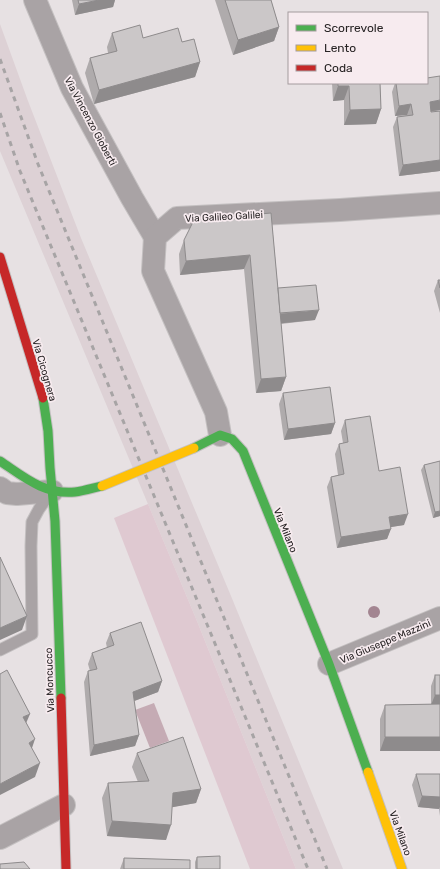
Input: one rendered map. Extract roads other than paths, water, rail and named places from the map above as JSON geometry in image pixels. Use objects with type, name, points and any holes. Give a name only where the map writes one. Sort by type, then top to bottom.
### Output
[{"type":"street","name":"Via Vincenzo Gioberti","points":[[34,0],[72,88],[155,237]]},
{"type":"street","name":"Via Galileo Galilei","points":[[155,237],[177,218],[340,210],[440,202]]},
{"type":"street","points":[[0,488],[6,493],[17,494],[52,491],[75,492],[102,486],[194,448],[220,435],[216,412],[153,271],[155,237]]},
{"type":"street","name":"Via Cicognera","points":[[0,257],[42,395],[48,431],[52,491]]},
{"type":"street","name":"Via Milano","points":[[220,435],[232,439],[243,451],[329,664],[402,869]]},
{"type":"street","points":[[0,461],[32,483],[52,491]]},
{"type":"street","name":"Via Moncucco","points":[[52,491],[55,521],[66,869]]},
{"type":"street","name":"Via Giuseppe Mazzini","points":[[329,664],[440,618]]},
{"type":"street","points":[[0,838],[64,805]]},
{"type":"lane","points":[[0,650],[32,634],[30,546],[32,522],[38,509],[52,491]]},
{"type":"railway","points":[[0,59],[38,164],[327,869]]},
{"type":"railway","points":[[0,113],[20,171],[308,869]]}]
